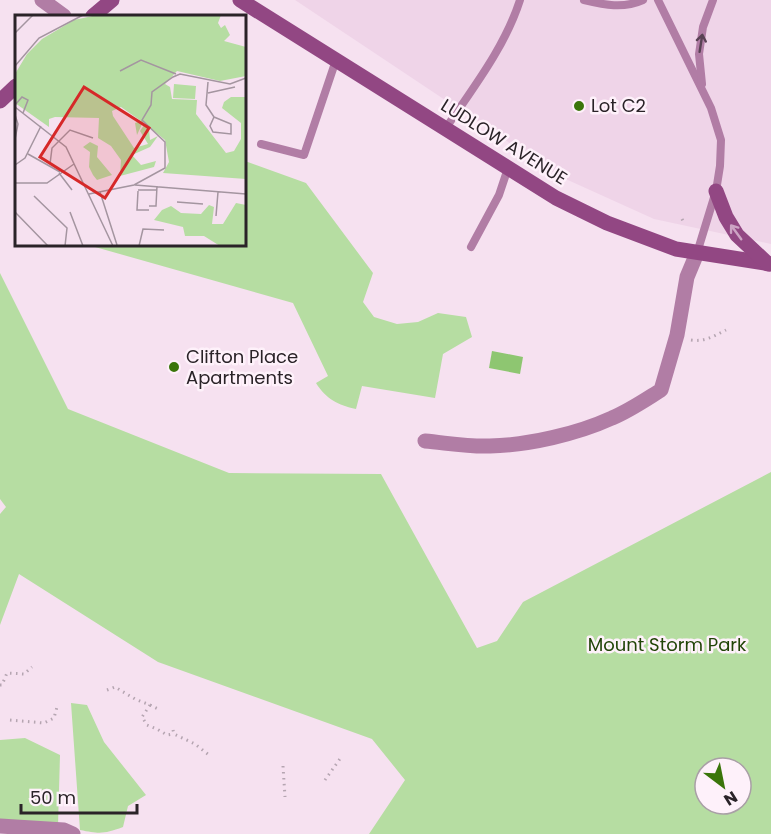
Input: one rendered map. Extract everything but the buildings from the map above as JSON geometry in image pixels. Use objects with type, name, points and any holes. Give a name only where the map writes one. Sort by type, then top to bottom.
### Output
[{"type":"main road","points":[[94,15],[112,0]]},
{"type":"main road","name":"LUDLOW AVENUE","points":[[240,0],[556,198],[607,223],[676,249],[770,264]]},
{"type":"main road","points":[[0,101],[15,87]]},
{"type":"main road","points":[[716,191],[726,217],[737,235],[770,264]]},
{"type":"street","points":[[42,0],[63,15]]},
{"type":"street","points":[[425,441],[489,446],[520,444],[579,430],[613,418],[661,390],[677,336],[687,277],[697,253]]},
{"type":"street","points":[[0,826],[64,830],[74,834]]},
{"type":"lane","points":[[446,128],[494,56],[520,0]]},
{"type":"lane","points":[[584,0],[616,6],[643,0]]},
{"type":"lane","points":[[658,0],[711,108],[721,140],[716,191],[697,253]]},
{"type":"lane","points":[[702,89],[699,54],[703,27],[713,0]]},
{"type":"lane","points":[[261,144],[304,155],[336,60]]},
{"type":"lane","points":[[471,247],[499,195],[508,168]]},
{"type":"path","points":[[690,340],[708,340],[726,330]]},
{"type":"path","points":[[1,686],[7,673],[24,674],[32,668]]},
{"type":"path","points":[[107,690],[115,687],[160,710]]},
{"type":"path","points":[[150,705],[142,717],[147,725],[166,735],[173,732],[209,755]]},
{"type":"path","points":[[10,720],[44,723],[54,718],[57,707]]},
{"type":"path","points":[[325,780],[342,756]]},
{"type":"path","points":[[283,766],[285,797]]},
{"type":"shaded area","points":[[295,0],[771,0],[771,244],[654,219],[559,176]]},
{"type":"shaded area","points":[[492,351],[523,357],[520,374],[489,368]]},
{"type":"green space","points":[[246,161],[306,183],[373,273],[363,302],[374,317],[397,324],[418,322],[438,313],[466,317],[472,337],[443,354],[435,398],[362,386],[356,409],[344,406],[328,397],[316,383],[328,376],[293,303],[92,246],[246,246]]},
{"type":"green space","name":"Mount Storm Park","points":[[0,273],[68,409],[229,473],[381,474],[477,648],[497,641],[523,602],[771,472],[771,834],[369,834],[405,780],[372,739],[158,662],[19,574],[0,625],[0,514],[6,507],[0,499]]},
{"type":"green space","points":[[71,703],[87,705],[104,742],[146,795],[128,806],[123,827],[102,833],[80,830]]},
{"type":"green space","points":[[25,738],[60,755],[58,826],[0,821],[0,740]]},
{"type":"place","name":"Lot C2","points":[[579,106]]},
{"type":"place","name":"Clifton Place Apartments","points":[[174,367]]}]
